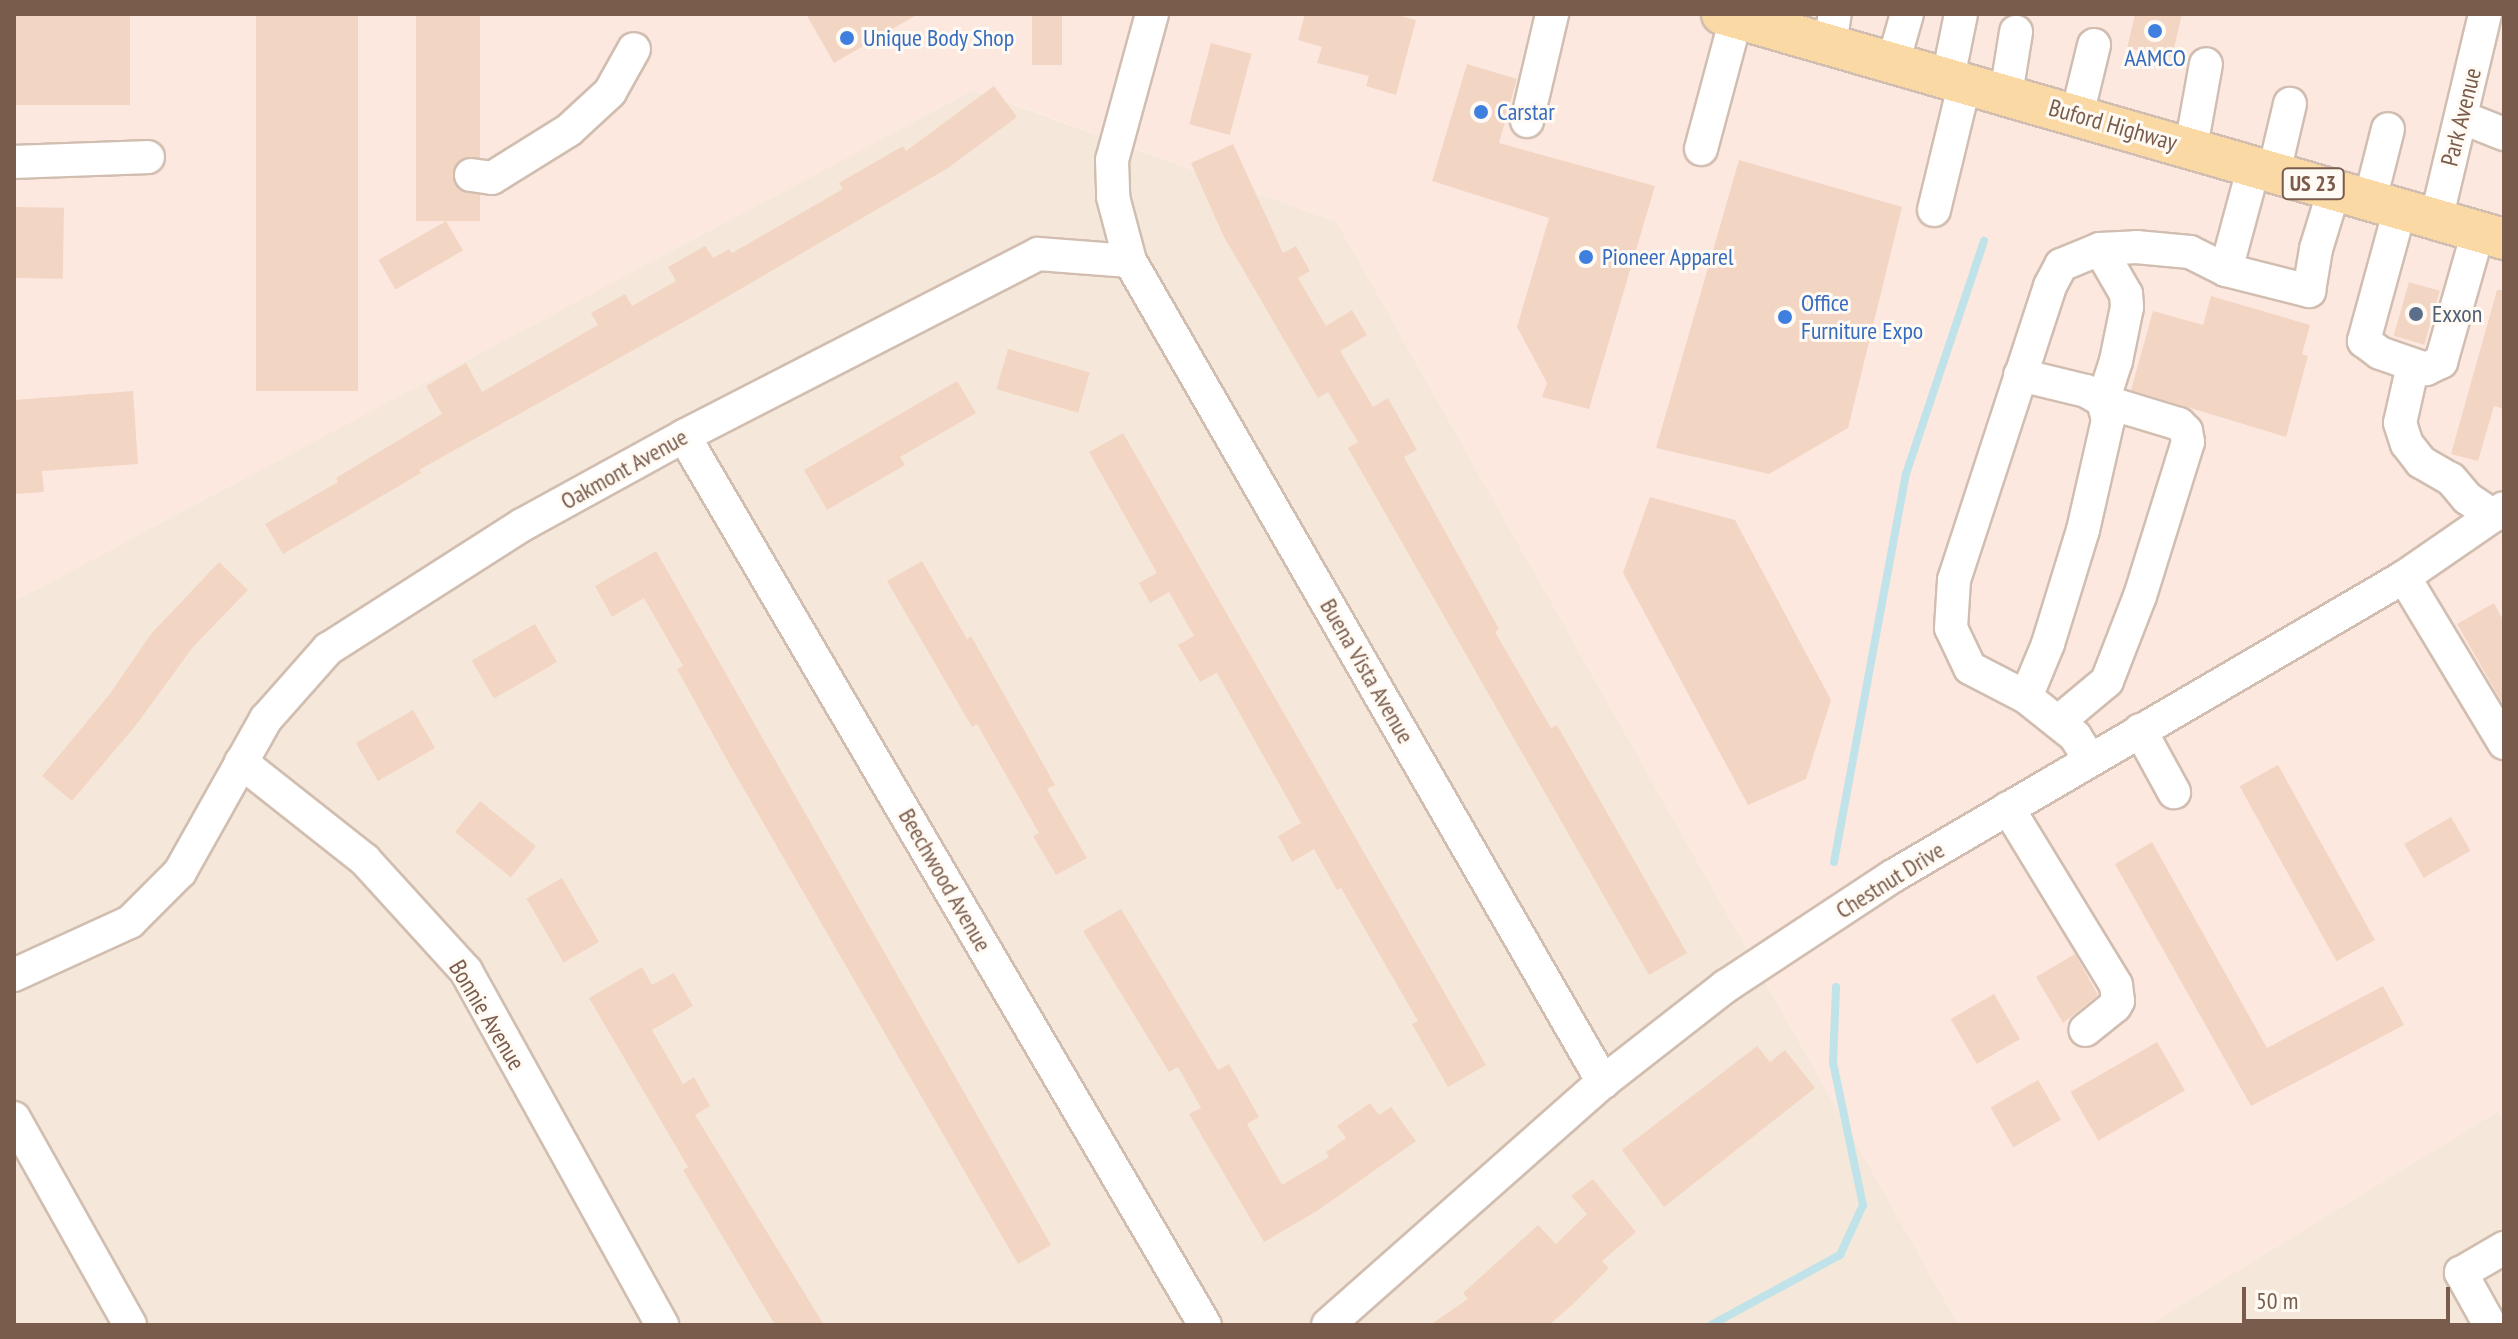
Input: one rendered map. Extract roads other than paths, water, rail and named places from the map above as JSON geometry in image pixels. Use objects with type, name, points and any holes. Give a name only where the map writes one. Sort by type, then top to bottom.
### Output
[{"type":"main road","name":"Buford Highway","points":[[1729,16],[1833,29],[1893,63],[2491,235]]},
{"type":"street","points":[[1130,261],[1113,197],[1112,160],[1152,14]]},
{"type":"street","points":[[1527,121],[1552,14]]},
{"type":"street","points":[[1893,63],[1907,14]]},
{"type":"street","points":[[1934,210],[1956,80],[1961,14]]},
{"type":"street","name":"Park Avenue","points":[[2385,205],[2461,117],[2485,14]]},
{"type":"street","points":[[1701,149],[1729,16]]},
{"type":"street","points":[[2006,94],[2016,32]]},
{"type":"street","points":[[2077,115],[2094,45]]},
{"type":"street","points":[[471,175],[492,178],[569,130],[610,92],[634,49]]},
{"type":"street","points":[[2191,147],[2206,64]]},
{"type":"street","points":[[2226,270],[2290,104]]},
{"type":"street","points":[[2461,117],[2504,134]]},
{"type":"street","points":[[2388,129],[2385,205],[2364,341],[2380,353],[2426,369],[2441,362],[2491,235]]},
{"type":"street","points":[[14,162],[148,157]]},
{"type":"street","points":[[2090,760],[2075,736],[2026,697],[1970,668],[1951,628],[1954,580],[2050,286],[2061,265],[2100,249],[2136,247],[2190,252],[2226,270],[2309,291],[2316,249],[2385,205]]},
{"type":"street","points":[[2026,697],[2048,644],[2083,530],[2108,420],[2103,401],[2116,361],[2127,307],[2126,294],[2100,249]]},
{"type":"street","name":"Oakmont Avenue","points":[[14,975],[130,922],[180,872],[266,719],[328,649],[522,525],[684,436],[1038,254],[1130,261]]},
{"type":"street","name":"Buena Vista Avenue","points":[[1130,261],[1603,1082]]},
{"type":"street","points":[[2413,365],[2400,423],[2407,444],[2421,462],[2451,479],[2467,498],[2499,512]]},
{"type":"street","points":[[2020,375],[2086,391],[2103,401],[2179,424],[2186,431],[2188,442],[2140,596],[2107,681],[2058,722]]},
{"type":"street","name":"Beechwood Avenue","points":[[684,436],[1205,1325]]},
{"type":"street","name":"Chestnut Drive","points":[[1328,1325],[1603,1082],[1726,986],[1893,876],[2404,577],[2499,512]]},
{"type":"street","points":[[2404,577],[2504,743]]},
{"type":"street","points":[[2140,730],[2174,792]]},
{"type":"street","name":"Bonnie Avenue","points":[[241,762],[365,860],[466,971],[662,1325]]},
{"type":"street","points":[[2008,808],[2116,985],[2118,1001],[2115,1006],[2085,1030]]},
{"type":"street","points":[[14,1118],[130,1325]]},
{"type":"street","points":[[2490,1325],[2461,1273],[2504,1248]]},
{"type":"waterway","points":[[1834,862],[1906,474],[1984,241]]},
{"type":"waterway","points":[[1711,1325],[1840,1255],[1863,1205],[1833,1063],[1836,987]]},
{"type":"place","name":"AAMCO","points":[[2155,31]]},
{"type":"place","name":"Unique Body Shop","points":[[847,38]]},
{"type":"place","name":"Carstar","points":[[1481,112]]},
{"type":"place","name":"Pioneer Apparel","points":[[1586,257]]},
{"type":"place","name":"Exxon","points":[[2416,314]]},
{"type":"place","name":"Office Furniture Expo","points":[[1785,317]]}]
